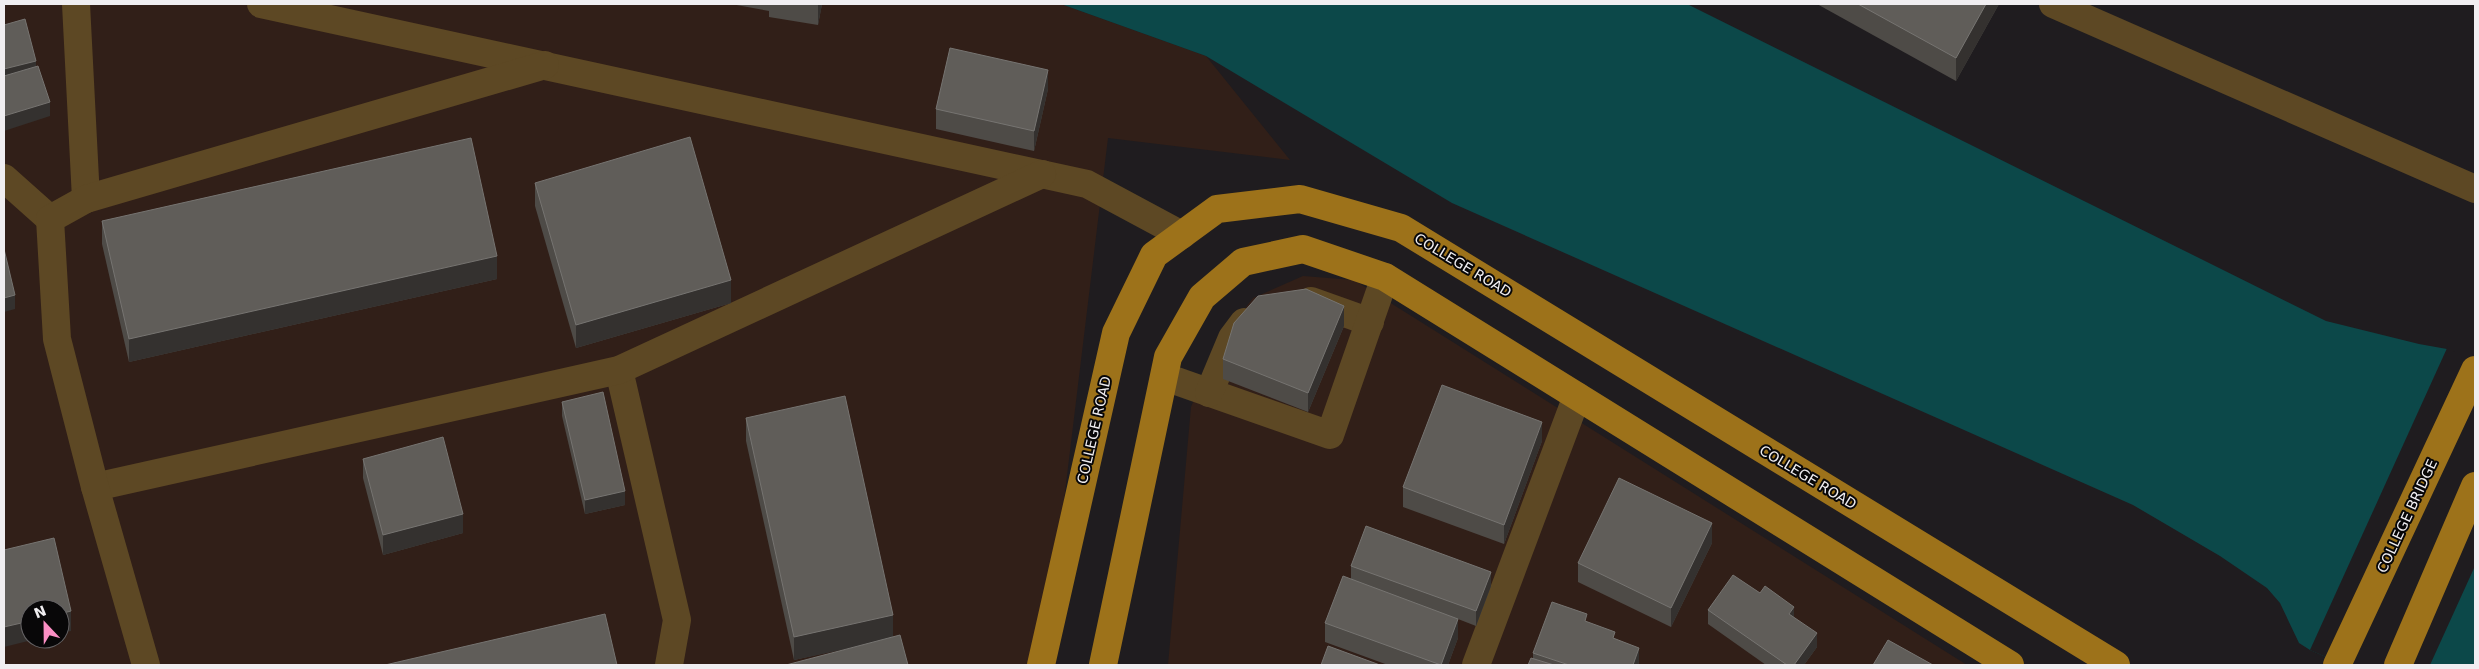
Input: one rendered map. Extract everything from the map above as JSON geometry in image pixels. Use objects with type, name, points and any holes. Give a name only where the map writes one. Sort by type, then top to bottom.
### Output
[{"type":"main road","name":"COLLEGE ROAD","points":[[1041,665],[1116,333],[1154,255],[1218,209],[1300,199],[1401,228],[2116,665]]},
{"type":"main road","points":[[1103,665],[1168,357],[1202,297],[1244,262],[1303,249],[1385,277],[1577,396],[1981,658],[2010,665]]},
{"type":"main road","name":"COLLEGE BRIDGE","points":[[2337,664],[2475,370]]},
{"type":"main road","points":[[2398,665],[2475,486]]},
{"type":"street","points":[[76,4],[86,199]]},
{"type":"street","points":[[261,4],[1087,184],[1182,235]]},
{"type":"street","points":[[2052,4],[2475,189]]},
{"type":"street","points":[[50,219],[86,199],[544,66]]},
{"type":"street","points":[[95,487],[619,370],[1042,174]]},
{"type":"street","points":[[4,178],[50,219],[57,339],[95,487],[146,665]]},
{"type":"street","points":[[1165,377],[1330,435],[1385,277]]},
{"type":"street","points":[[1209,393],[1232,338],[1252,314],[1277,300],[1296,295],[1370,322]]},
{"type":"street","points":[[619,370],[676,620],[669,665]]},
{"type":"street","points":[[1476,665],[1577,396]]},
{"type":"shaded area","points":[[4,4],[1061,4],[1206,56],[1290,160],[1108,138],[1044,665],[4,665]]},
{"type":"shaded area","points":[[1303,276],[1354,280],[1967,665],[1168,665],[1191,407],[1218,343],[1253,298]]},
{"type":"water","points":[[1061,4],[1687,4],[2326,321],[2447,349],[2475,372],[2475,665],[2344,665],[2310,650],[2299,643],[2280,603],[2267,588],[2220,556],[2133,505],[1452,203],[1206,56]]},
{"type":"pier","points":[[2448,346],[2475,369],[2475,566],[2430,665],[2344,665],[2310,650]]},
{"type":"building","points":[[1858,4],[1986,4],[1956,58]]},
{"type":"building","points":[[25,19],[36,61],[4,69],[4,25]]},
{"type":"building","points":[[950,48],[1048,70],[1034,131],[936,109]]},
{"type":"building","points":[[38,66],[50,102],[4,116],[4,76]]},
{"type":"building","points":[[690,137],[731,280],[576,325],[535,183]]},
{"type":"building","points":[[471,138],[497,256],[129,339],[102,221]]},
{"type":"building","points":[[4,249],[15,295],[4,298]]},
{"type":"building","points":[[1306,289],[1344,306],[1308,393],[1223,359],[1234,323],[1258,296]]},
{"type":"building","points":[[1442,385],[1542,422],[1504,525],[1403,487]]},
{"type":"building","points":[[603,392],[625,491],[585,500],[562,402]]},
{"type":"building","points":[[845,396],[893,615],[794,637],[746,418]]},
{"type":"building","points":[[443,437],[463,514],[383,535],[363,459]]},
{"type":"building","points":[[1619,478],[1712,523],[1671,608],[1578,563]]},
{"type":"building","points":[[1366,526],[1491,572],[1476,611],[1351,566]]},
{"type":"building","points":[[54,538],[68,599],[20,599],[20,623],[4,627],[4,550]]},
{"type":"building","points":[[1733,575],[1760,593],[1765,586],[1794,607],[1789,614],[1817,633],[1794,665],[1787,665],[1708,610]]},
{"type":"building","points":[[1343,576],[1458,619],[1441,665],[1325,623]]},
{"type":"building","points":[[1552,602],[1587,614],[1585,621],[1615,632],[1613,638],[1639,648],[1633,665],[1569,665],[1533,653]]},
{"type":"building","points":[[605,614],[617,665],[385,665]]},
{"type":"building","points":[[900,635],[908,665],[786,665]]},
{"type":"building","points":[[1888,640],[1933,665],[1873,665]]},
{"type":"building","points":[[1328,646],[1380,665],[1321,665]]},
{"type":"building","points":[[1531,658],[1554,665],[1528,665]]}]
